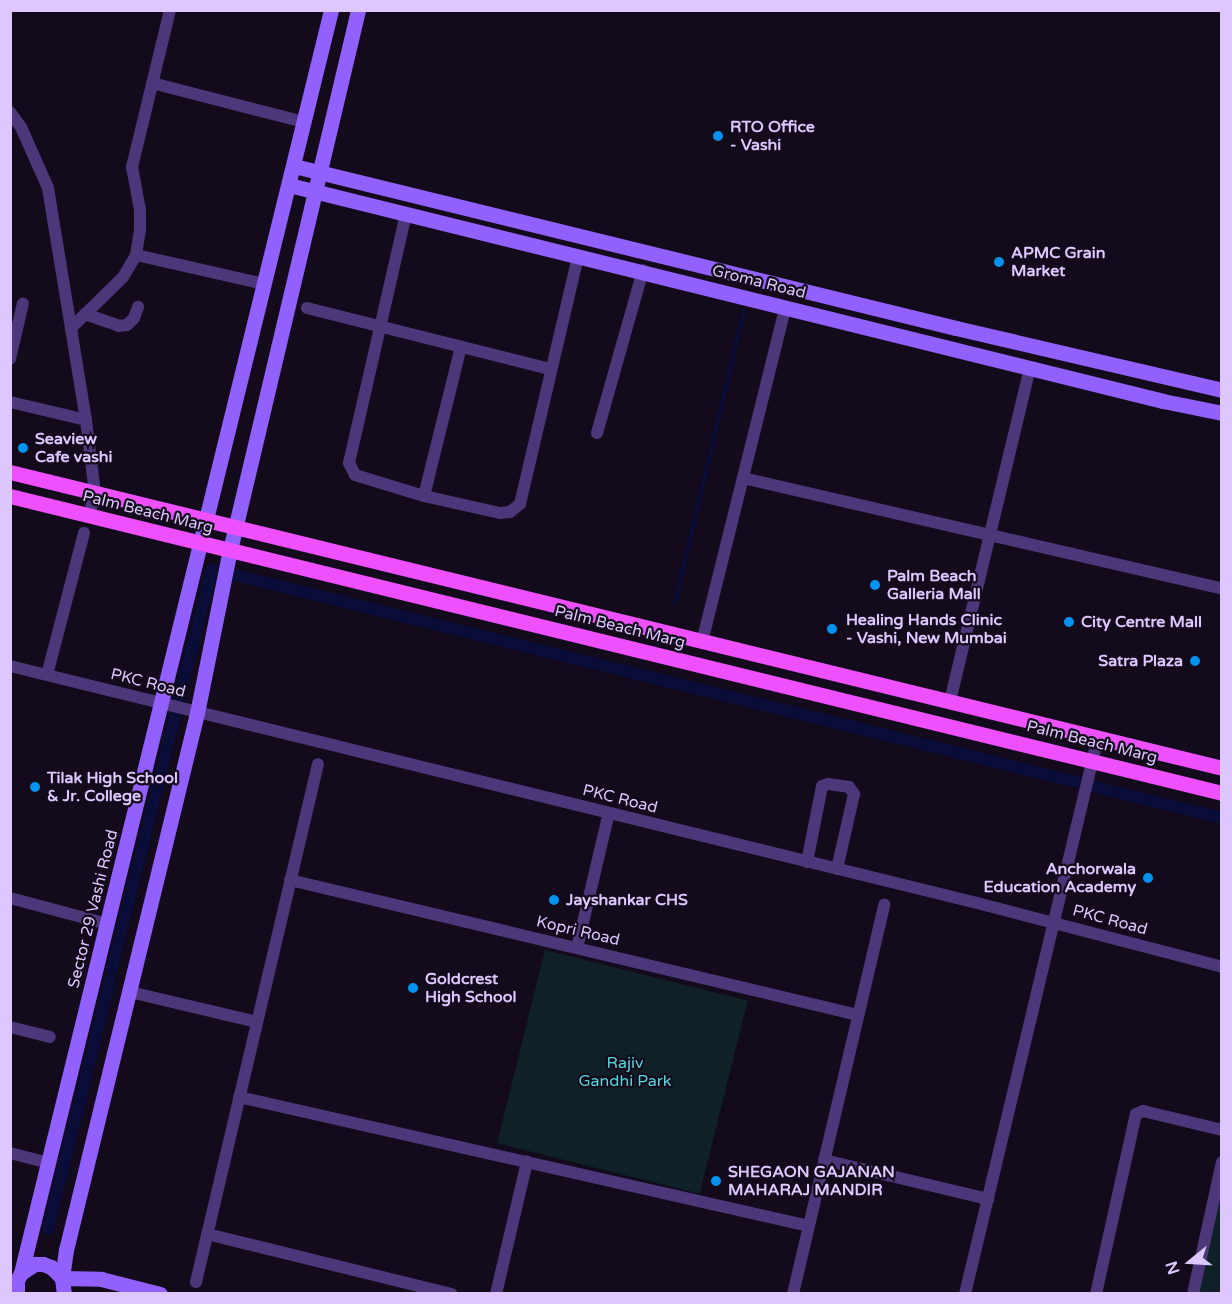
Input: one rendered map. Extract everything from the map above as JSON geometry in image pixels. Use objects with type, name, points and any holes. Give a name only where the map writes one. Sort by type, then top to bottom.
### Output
[{"type":"main road","name":"Sector 29 Vashi Road","points":[[17,1293],[16,1276],[49,1163],[331,10]]},
{"type":"main road","points":[[64,1293],[62,1278],[66,1250],[197,712],[230,550],[358,10]]},
{"type":"main road","name":"Groma Road","points":[[294,166],[1221,390]]},
{"type":"main road","name":"Groma Road","points":[[289,185],[578,257],[643,270],[785,308],[1163,401],[1221,413]]},
{"type":"main road","points":[[1163,401],[1170,379]]},
{"type":"main road","name":"Palm Beach Marg","points":[[10,472],[1221,768]]},
{"type":"main road","name":"Palm Beach Marg","points":[[10,496],[1221,793]]},
{"type":"main road","points":[[16,1276],[28,1268],[43,1264],[57,1271],[62,1278]]},
{"type":"main road","points":[[62,1278],[88,1277],[160,1293]]},
{"type":"street","points":[[71,328],[123,277],[136,255],[140,220],[132,167],[170,10]]},
{"type":"street","points":[[152,83],[304,122]]},
{"type":"street","points":[[10,112],[21,127],[48,188],[86,420],[95,493],[89,516]]},
{"type":"street","points":[[406,214],[379,327],[350,468],[355,475],[424,496],[500,513],[517,509],[578,257]]},
{"type":"street","points":[[136,255],[265,284]]},
{"type":"street","points":[[597,433],[643,270]]},
{"type":"street","points":[[10,359],[23,303]]},
{"type":"street","points":[[85,314],[118,326],[127,325],[134,318],[138,307]]},
{"type":"street","points":[[307,308],[550,369]]},
{"type":"street","points":[[702,642],[785,308]]},
{"type":"street","points":[[424,496],[461,347]]},
{"type":"street","points":[[950,701],[1030,368]]},
{"type":"street","points":[[10,402],[86,420]]},
{"type":"street","points":[[743,478],[1221,589]]},
{"type":"street","points":[[47,675],[84,533]]},
{"type":"street","name":"PKC Road","points":[[10,666],[1054,922],[1221,967]]},
{"type":"street","points":[[965,1293],[1098,737]]},
{"type":"street","points":[[196,1282],[318,764]]},
{"type":"street","points":[[807,862],[822,786],[828,784],[849,788],[854,794],[837,869]]},
{"type":"street","points":[[577,948],[609,813]]},
{"type":"street","name":"Kopri Road","points":[[290,880],[858,1015]]},
{"type":"street","points":[[10,898],[108,924]]},
{"type":"street","points":[[793,1293],[884,905]]},
{"type":"street","points":[[130,992],[257,1022]]},
{"type":"street","points":[[10,1027],[50,1037]]},
{"type":"street","points":[[239,1097],[809,1226]]},
{"type":"street","points":[[1096,1293],[1136,1113],[1143,1111],[1221,1130]]},
{"type":"street","points":[[10,1153],[49,1163]]},
{"type":"street","points":[[824,1160],[988,1199]]},
{"type":"street","points":[[495,1293],[527,1162]]},
{"type":"street","points":[[1192,1293],[1221,1162]]},
{"type":"street","points":[[207,1234],[452,1293]]},
{"type":"green space","name":"Rajiv Gandhi Park","points":[[545,950],[748,1001],[700,1194],[497,1143]]},
{"type":"green space","points":[[1221,1162],[1221,1293],[1193,1293]]},
{"type":"waterway","points":[[675,603],[744,312]]},
{"type":"waterway","points":[[179,699],[212,569]]},
{"type":"waterway","points":[[235,575],[1077,782]]},
{"type":"waterway","points":[[112,969],[175,717]]},
{"type":"waterway","points":[[1095,787],[1222,818]]},
{"type":"waterway","points":[[48,1229],[110,981]]},
{"type":"place","name":"RTO Office - Vashi","points":[[718,136]]},
{"type":"place","name":"APMC Grain Market","points":[[999,262]]},
{"type":"place","name":"Seaview Cafe vashi","points":[[23,448]]},
{"type":"place","name":"Palm Beach Galleria Mall","points":[[875,585]]},
{"type":"place","name":"City Centre Mall","points":[[1069,622]]},
{"type":"place","name":"Healing Hands Clinic - Vashi, New Mumbai","points":[[832,629]]},
{"type":"place","name":"Satra Plaza","points":[[1195,661]]},
{"type":"place","name":"Tilak High School & Jr. College","points":[[35,787]]},
{"type":"place","name":"Anchorwala Education Academy","points":[[1148,878]]},
{"type":"place","name":"Jayshankar CHS","points":[[554,900]]},
{"type":"place","name":"Goldcrest High School","points":[[413,988]]},
{"type":"place","name":"SHEGAON GAJANAN MAHARAJ MANDIR","points":[[716,1181]]}]
